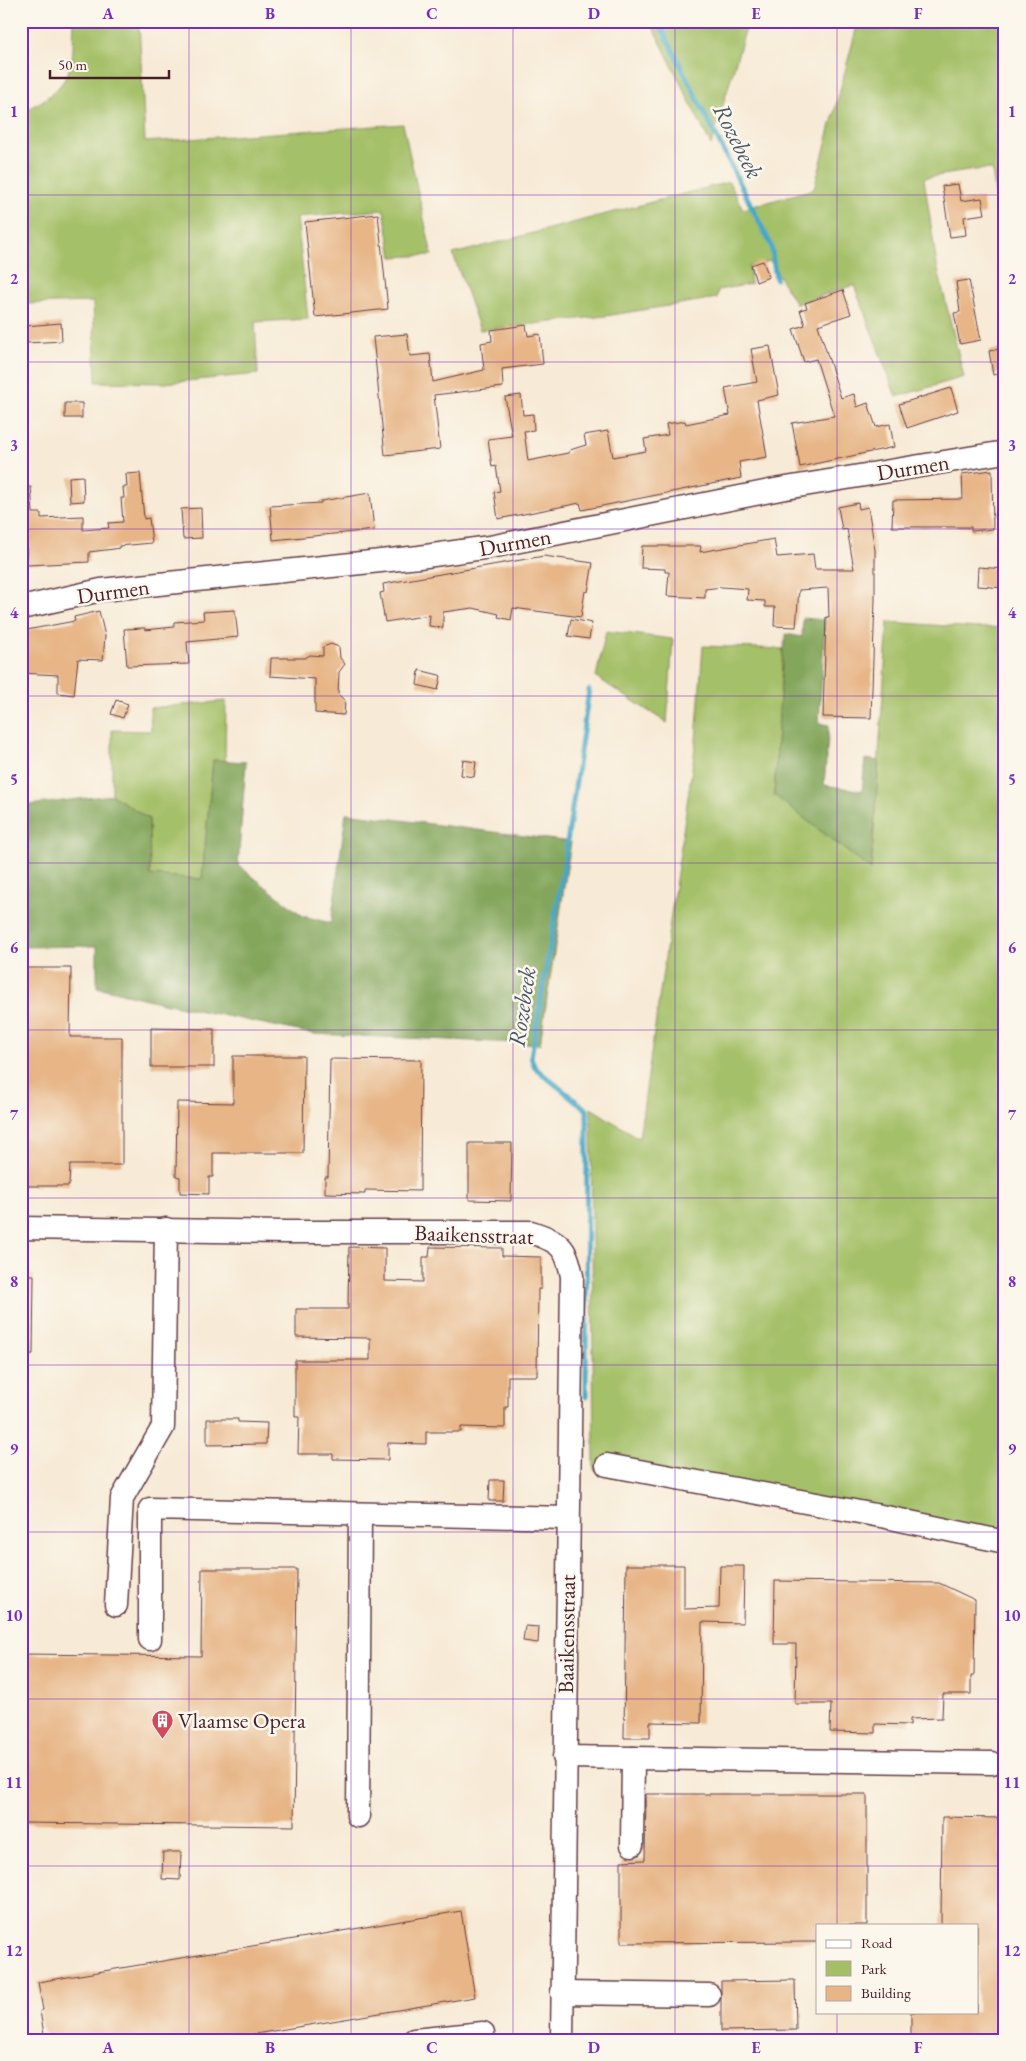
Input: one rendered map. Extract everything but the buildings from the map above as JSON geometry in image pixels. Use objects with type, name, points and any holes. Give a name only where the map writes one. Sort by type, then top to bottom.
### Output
[{"type":"street","name":"Durmen","points":[[21,608],[100,590],[419,557],[490,547],[780,489],[1005,452]]},
{"type":"street","name":"Baaikensstraat","points":[[21,1228],[287,1232],[531,1232],[552,1239],[567,1254],[572,1276],[564,1757],[562,2040]]},
{"type":"street","points":[[116,1604],[122,1498],[162,1427],[166,1229]]},
{"type":"street","points":[[607,1465],[886,1517],[1005,1542]]},
{"type":"street","points":[[150,1639],[150,1509],[568,1518]]},
{"type":"street","points":[[358,1816],[360,1514]]},
{"type":"street","points":[[564,1757],[992,1763]]},
{"type":"street","points":[[632,1758],[632,1845]]},
{"type":"street","points":[[562,1993],[709,1994]]},
{"type":"street","points":[[414,2040],[483,2033]]},
{"type":"green space","points":[[74,21],[139,21],[145,142],[403,124],[432,255],[392,257],[384,210],[297,217],[308,319],[255,322],[258,374],[165,383],[96,382],[93,302],[21,304],[21,111],[37,104],[52,94],[64,80],[72,59]]},
{"type":"green space","points":[[650,21],[748,21],[711,145]]},
{"type":"green space","points":[[911,21],[1005,21],[1005,266],[992,169],[924,178],[937,266],[964,377],[896,397],[854,285],[796,304],[770,261],[749,266],[751,284],[718,290],[717,298],[605,316],[480,330],[453,254],[729,182],[743,209],[814,189],[857,26]]},
{"type":"green space","points":[[803,618],[825,620],[819,723],[829,725],[824,785],[862,791],[865,759],[879,761],[871,870],[774,795],[783,649],[786,634],[802,637]]},
{"type":"green space","points":[[888,622],[977,628],[1005,627],[1005,1550],[594,1470],[591,1108],[639,1138],[696,741],[703,646],[783,649],[774,795],[871,869]]},
{"type":"green space","points":[[606,631],[673,639],[667,723],[596,677]]},
{"type":"green space","points":[[226,701],[225,761],[213,760],[202,879],[150,876],[149,819],[112,795],[112,730],[151,731],[150,708]]},
{"type":"green space","points":[[213,760],[246,762],[238,865],[303,916],[331,923],[346,813],[571,842],[540,1044],[313,1034],[163,1003],[97,987],[97,946],[21,947],[21,806],[112,795],[149,819],[150,875],[202,879]]},
{"type":"waterway","name":"Rozebeek","points":[[658,21],[771,245],[776,279]]},
{"type":"waterway","name":"Rozebeek","points":[[586,1397],[587,1110],[535,1068],[531,1057],[563,871],[589,690]]},
{"type":"place","name":"Vlaamse Opera","points":[[162,1739]]}]
